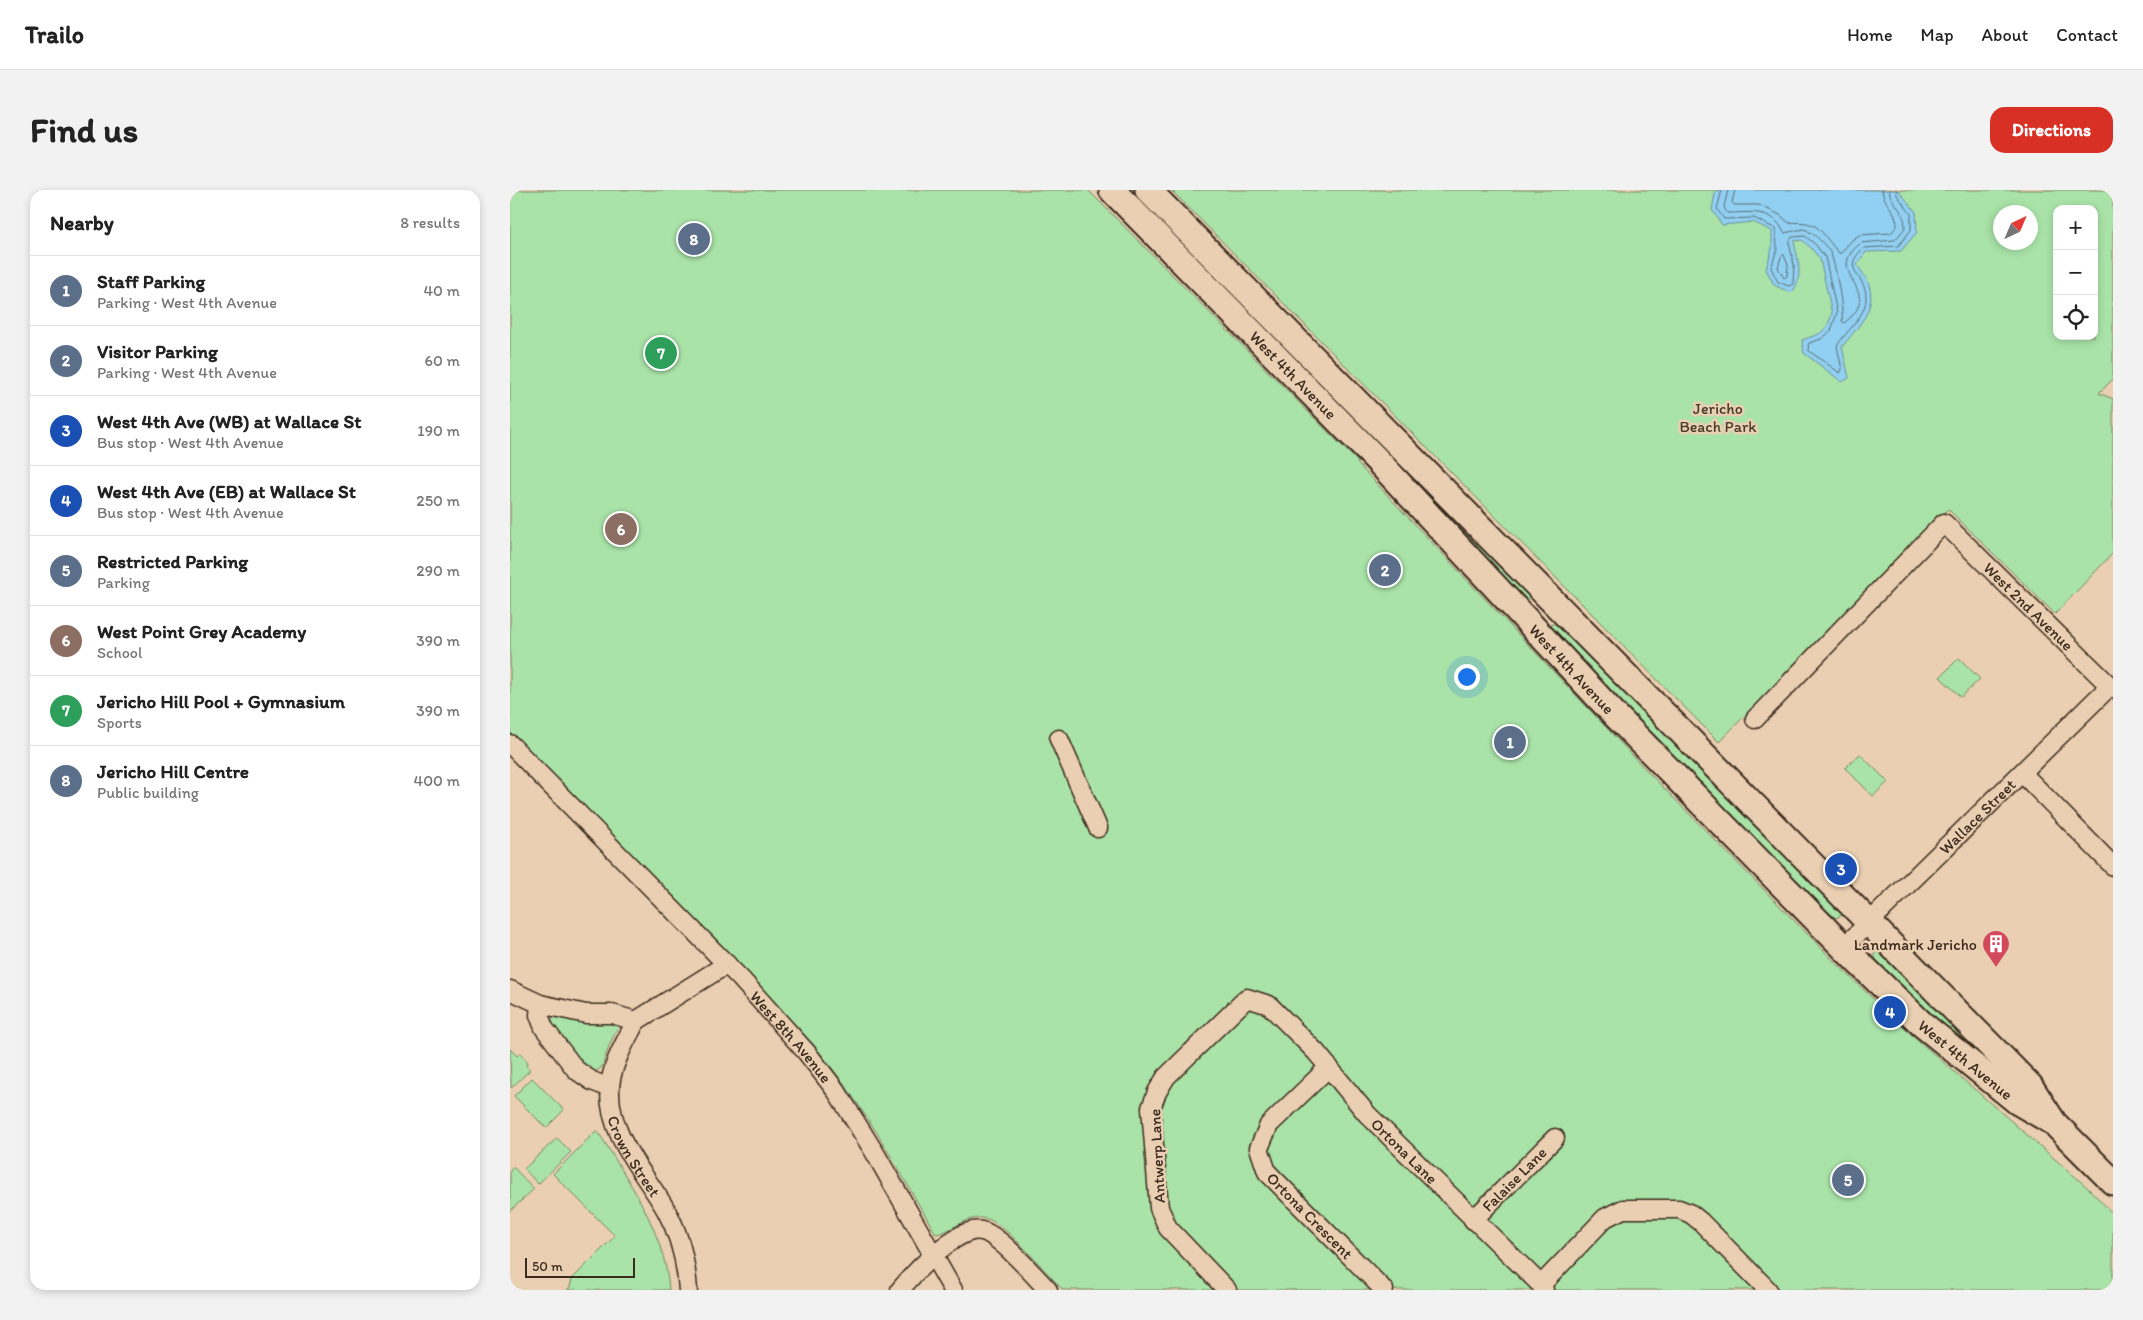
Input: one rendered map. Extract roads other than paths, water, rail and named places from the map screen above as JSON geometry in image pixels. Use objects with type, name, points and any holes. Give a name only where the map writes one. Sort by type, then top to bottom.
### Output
[{"type":"main road","name":"West 4th Avenue","points":[[1112,190],[1369,452],[1616,716],[1844,948],[1922,1024],[2018,1102],[2054,1122]]},
{"type":"main road","name":"West 4th Avenue","points":[[1148,190],[2030,1086],[2054,1122],[2113,1182]]},
{"type":"street","name":"West 2nd Avenue","points":[[1755,718],[1944,523],[2111,688]]},
{"type":"street","name":"Wallace Street","points":[[1844,948],[2111,688]]},
{"type":"street","points":[[1059,739],[1098,828]]},
{"type":"street","name":"West 8th Avenue","points":[[510,744],[727,964],[807,1053],[836,1092],[953,1290]]},
{"type":"street","points":[[2022,773],[2113,866]]},
{"type":"street","points":[[510,990],[540,1004],[586,1014],[612,1014],[636,1021],[727,964]]},
{"type":"street","name":"Antwerp Lane","points":[[1227,1290],[1168,1228],[1159,1208],[1151,1108],[1157,1092],[1166,1077],[1247,998],[1269,1005]]},
{"type":"street","points":[[540,1004],[539,1015],[544,1028],[576,1070],[592,1082],[610,1088]]},
{"type":"street","name":"Ortona Lane","points":[[1269,1005],[1328,1067],[1367,1114],[1542,1287]]},
{"type":"street","name":"Crown Street","points":[[636,1021],[623,1047],[612,1077],[610,1088],[614,1118],[625,1145],[662,1204],[677,1235],[686,1265],[688,1290]]},
{"type":"street","name":"Ortona Crescent","points":[[1328,1067],[1269,1125],[1259,1148],[1267,1172],[1384,1290]]},
{"type":"street","name":"Falaise Lane","points":[[1473,1220],[1555,1138]]},
{"type":"street","points":[[1542,1287],[1605,1218],[1623,1209],[1679,1210],[1691,1214],[1768,1290]]},
{"type":"street","points":[[900,1290],[916,1270],[933,1254],[963,1236],[980,1230],[997,1238],[1048,1290]]},
{"type":"water","points":[[1719,190],[1898,190],[1916,212],[1917,232],[1901,251],[1866,252],[1857,265],[1869,285],[1871,294],[1868,311],[1864,319],[1842,347],[1849,378],[1842,382],[1804,353],[1802,340],[1819,334],[1827,327],[1832,314],[1820,259],[1802,240],[1794,241],[1799,269],[1798,282],[1791,293],[1774,285],[1766,269],[1772,248],[1772,231],[1753,222],[1722,225],[1712,210],[1715,193]]},
{"type":"place","name":"Jericho Hill Centre","points":[[694,239]]},
{"type":"place","name":"Jericho Hill Pool + Gymnasium","points":[[661,353]]},
{"type":"place","name":"West Point Grey Academy","points":[[621,529]]},
{"type":"place","name":"Visitor Parking","points":[[1385,570]]},
{"type":"place","name":"Staff Parking","points":[[1510,742]]},
{"type":"place","name":"West 4th Ave (WB) at Wallace St","points":[[1841,869]]},
{"type":"place","name":"Landmark Jericho","points":[[1996,968]]},
{"type":"place","name":"West 4th Ave (EB) at Wallace St","points":[[1890,1012]]},
{"type":"place","name":"Restricted Parking","points":[[1848,1180]]},
{"type":"park label","name":"Jericho Beach Park","points":[[1718,417]]}]
